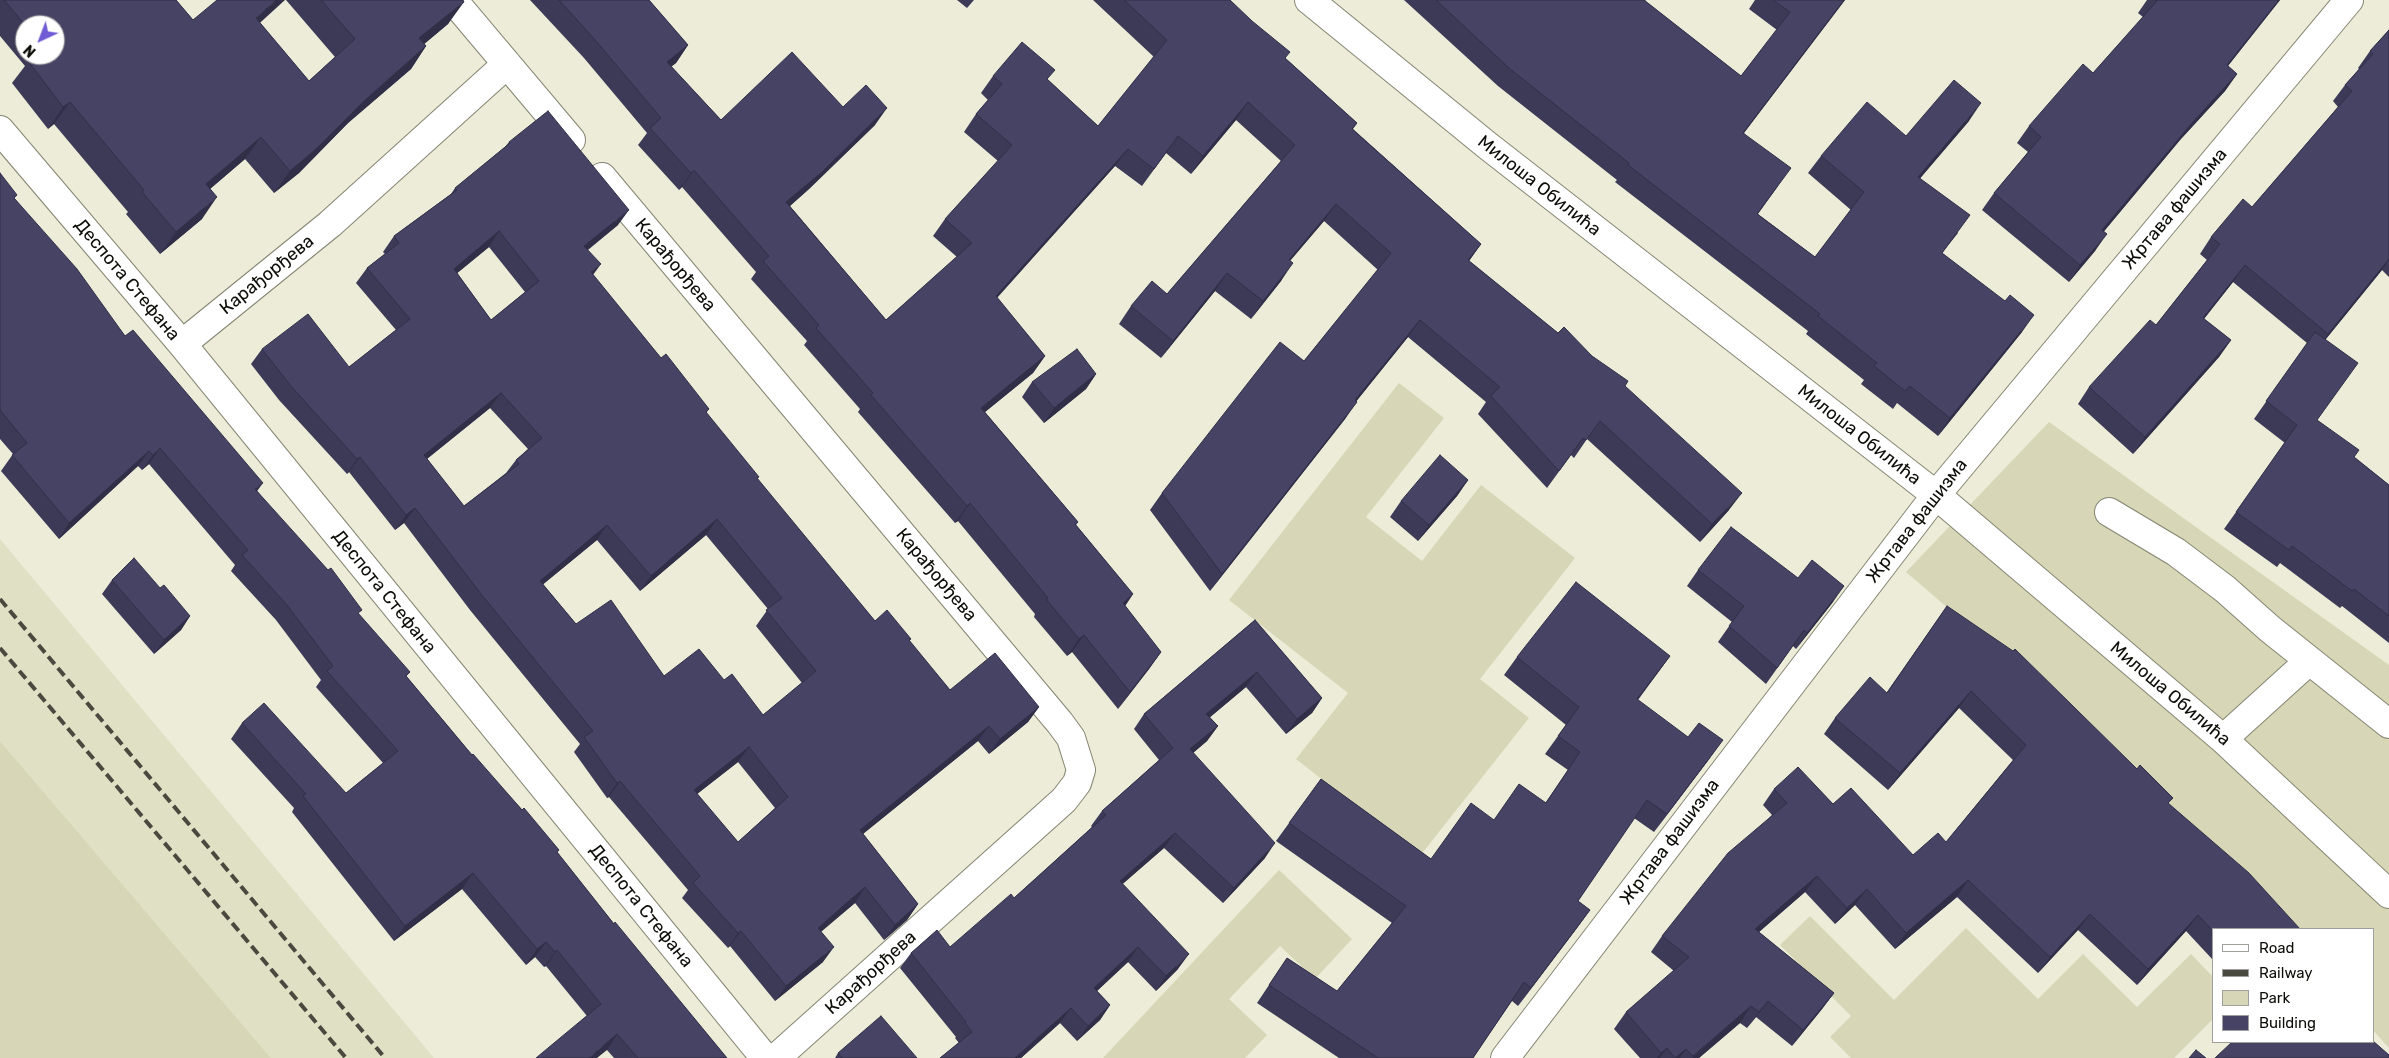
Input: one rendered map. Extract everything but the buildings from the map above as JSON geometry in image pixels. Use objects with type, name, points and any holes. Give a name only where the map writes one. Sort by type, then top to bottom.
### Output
[{"type":"street","name":"Карађорђева","points":[[453,0],[1060,723],[1071,738],[1077,753],[1081,770],[1077,783],[1064,800],[776,1058]]},
{"type":"street","name":"Милоша Обилића","points":[[1309,0],[1488,146],[1936,496],[2223,739],[2389,894]]},
{"type":"street","name":"Жртава фашизма","points":[[1505,1058],[1936,496],[2349,0]]},
{"type":"street","name":"Карађорђева","points":[[182,344],[330,224],[507,64]]},
{"type":"street","name":"Деспота Стефана","points":[[0,130],[182,344],[765,1058]]},
{"type":"street","points":[[2109,512],[2176,552],[2389,724]]},
{"type":"street","points":[[2223,739],[2309,661]]},
{"type":"shaded area","points":[[0,539],[434,1058],[271,1058],[0,741]]},
{"type":"green space","points":[[1399,383],[1444,418],[1366,517],[1422,561],[1481,485],[1575,558],[1480,679],[1529,718],[1420,856],[1296,759],[1348,693],[1229,600]]},
{"type":"green space","points":[[2049,422],[2389,665],[2389,1048],[2374,1031],[2374,928],[2279,928],[2069,712],[1906,572]]},
{"type":"green space","points":[[0,741],[271,1058],[0,1058]]},
{"type":"green space","points":[[1279,870],[1352,939],[1315,979],[1280,946],[1229,999],[1267,1035],[1245,1058],[1103,1058]]},
{"type":"green space","points":[[1810,916],[1894,1000],[1966,928],[2038,999],[2083,954],[2137,1007],[2191,954],[2212,976],[2212,1020],[2174,1058],[1851,1058],[1830,1037],[1851,1016],[1780,945]]},
{"type":"railway","points":[[0,599],[385,1058]]},
{"type":"railway","points":[[0,648],[346,1058]]}]
